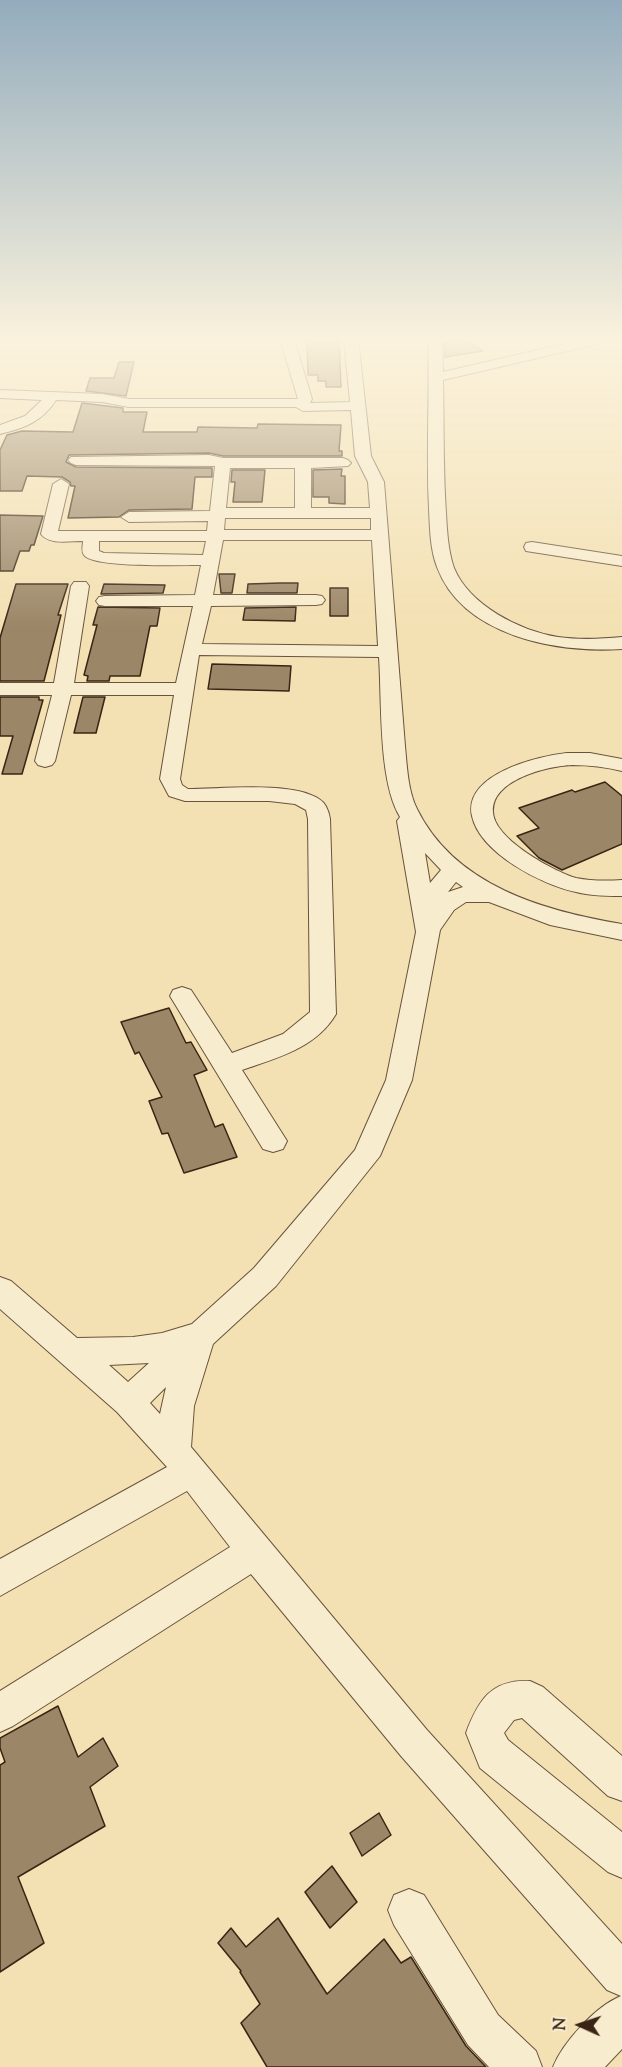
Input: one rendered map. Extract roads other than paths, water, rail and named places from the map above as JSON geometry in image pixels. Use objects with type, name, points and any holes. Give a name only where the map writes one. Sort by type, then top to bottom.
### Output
[{"type":"street","points":[[361,435],[363,456],[376,482],[395,746],[427,931]]},
{"type":"street","points":[[436,435],[435,480],[442,553],[449,575],[464,597],[483,611],[534,638],[554,644],[578,646],[622,644]]},
{"type":"street","points":[[76,460],[343,463]]},
{"type":"street","points":[[222,463],[215,536],[183,689],[170,778],[172,786],[178,792],[201,796],[292,796],[317,809],[320,819],[323,1014],[317,1023],[305,1033],[288,1043],[227,1065]]},
{"type":"street","points":[[303,463],[303,514]]},
{"type":"street","points":[[61,484],[49,534],[56,537],[380,535]]},
{"type":"street","points":[[129,517],[379,513]]},
{"type":"street","points":[[91,537],[91,553],[101,558],[209,560]]},
{"type":"street","points":[[532,547],[622,561]]},
{"type":"street","points":[[45,761],[63,689],[80,586]]},
{"type":"street","points":[[105,601],[316,600]]},
{"type":"street","points":[[191,649],[388,652]]},
{"type":"street","points":[[0,689],[183,689]]},
{"type":"street","points":[[622,765],[586,760],[560,760],[538,764],[500,781],[486,795],[482,813],[489,830],[506,847],[541,872],[572,885],[622,888]]},
{"type":"street","points":[[404,806],[432,849],[493,896],[542,916],[580,927],[622,932]]},
{"type":"street","points":[[128,1402],[265,1277],[366,1156],[399,1080],[434,897],[442,880],[457,870]]},
{"type":"street","points":[[427,931],[443,905],[454,898],[466,894],[493,896]]},
{"type":"street","points":[[182,996],[273,1141]]},
{"type":"street","points":[[2,1295],[128,1402],[184,1462],[414,1743],[604,1942],[622,1974]]},
{"type":"street","points":[[71,1352],[133,1351],[162,1347],[201,1335]]},
{"type":"street","points":[[184,1462],[173,1427],[178,1397],[201,1335]]},
{"type":"street","points":[[0,1578],[184,1462]]},
{"type":"street","points":[[0,1713],[255,1551]]},
{"type":"street","points":[[622,1782],[530,1700],[517,1698],[502,1703],[489,1719],[485,1733],[494,1754],[622,1858]]},
{"type":"street","points":[[409,1910],[483,2030],[520,2067]]},
{"type":"street","points":[[575,2067],[622,2017]]}]
